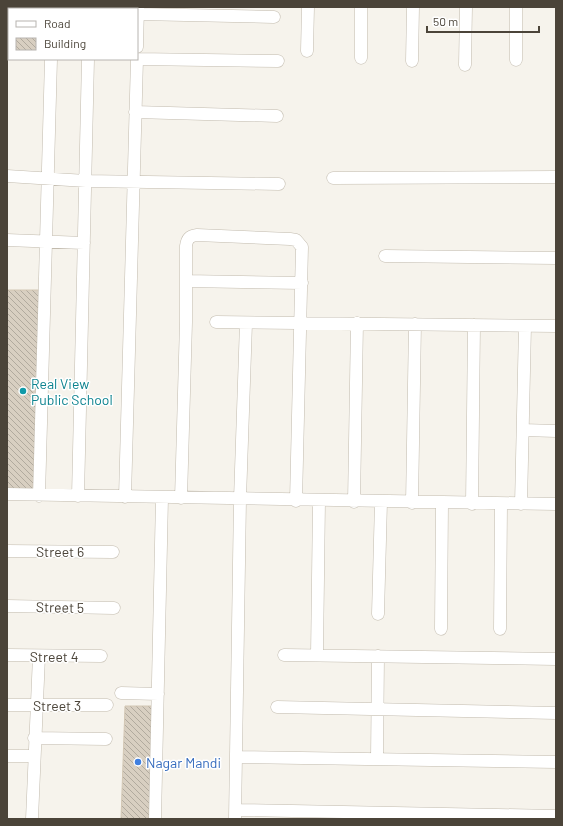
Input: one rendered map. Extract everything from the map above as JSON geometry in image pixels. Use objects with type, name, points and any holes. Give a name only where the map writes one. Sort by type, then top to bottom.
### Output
[{"type":"street","points":[[307,51],[308,7]]},
{"type":"street","points":[[361,7],[361,58]]},
{"type":"street","points":[[412,61],[413,7]]},
{"type":"street","points":[[465,65],[466,7]]},
{"type":"street","points":[[516,7],[516,60]]},
{"type":"street","points":[[138,11],[274,17]]},
{"type":"street","points":[[138,59],[278,61]]},
{"type":"street","points":[[39,496],[51,60]]},
{"type":"street","points":[[78,496],[88,60]]},
{"type":"street","points":[[125,497],[137,60]]},
{"type":"street","points":[[135,112],[277,116]]},
{"type":"street","points":[[7,176],[86,181],[279,184]]},
{"type":"street","points":[[333,178],[556,177]]},
{"type":"street","points":[[181,498],[187,240],[190,236],[197,235],[296,240],[302,247],[296,501]]},
{"type":"street","points":[[7,240],[84,243]]},
{"type":"street","points":[[385,256],[556,258]]},
{"type":"street","points":[[186,282],[302,283]]},
{"type":"street","points":[[216,322],[556,326]]},
{"type":"street","points":[[246,323],[240,499],[236,814],[556,816]]},
{"type":"street","points":[[354,502],[357,324]]},
{"type":"street","points":[[412,503],[416,324]]},
{"type":"street","points":[[472,504],[474,325]]},
{"type":"street","points":[[521,504],[525,326]]},
{"type":"street","points":[[523,430],[556,431]]},
{"type":"street","points":[[7,494],[39,496],[296,501],[556,504]]},
{"type":"street","points":[[155,819],[162,498]]},
{"type":"street","points":[[318,655],[319,501]]},
{"type":"street","points":[[378,614],[380,502]]},
{"type":"street","points":[[441,629],[442,503]]},
{"type":"street","points":[[500,629],[501,504]]},
{"type":"street","name":"Street 6","points":[[7,551],[113,552]]},
{"type":"street","name":"Street 5","points":[[7,606],[114,608]]},
{"type":"street","points":[[284,654],[556,659]]},
{"type":"street","name":"Street 4","points":[[7,656],[101,656]]},
{"type":"street","points":[[32,819],[38,656]]},
{"type":"street","points":[[377,759],[378,656]]},
{"type":"street","points":[[121,693],[158,694]]},
{"type":"street","name":"Street 3","points":[[7,705],[107,705]]},
{"type":"street","points":[[277,708],[556,713]]},
{"type":"street","points":[[34,738],[106,739]]},
{"type":"street","points":[[7,756],[34,756]]},
{"type":"street","points":[[237,757],[556,762]]},
{"type":"building","name":"Real View Public School","points":[[7,290],[41,290],[37,492],[7,491]]},
{"type":"building","name":"Nagar Mandi","points":[[125,706],[154,706],[152,819],[121,819]]},
{"type":"place","name":"Real View Public School","points":[[23,391]]},
{"type":"place","name":"Nagar Mandi","points":[[138,762]]}]
